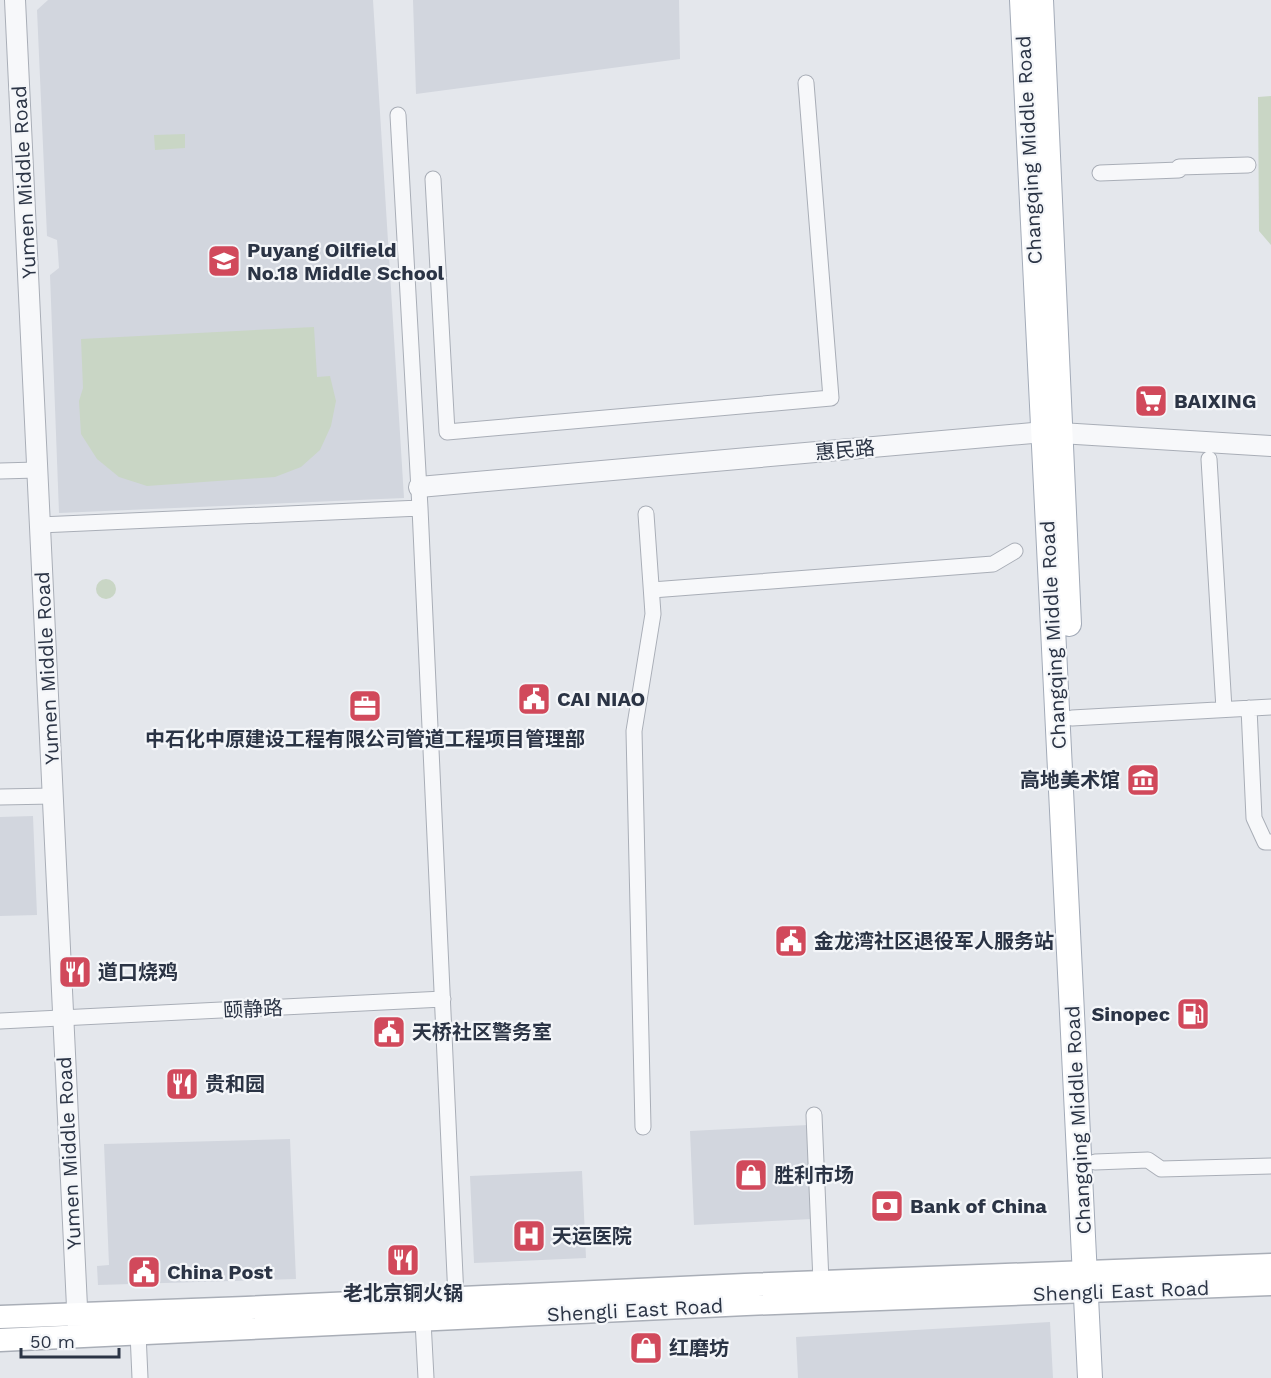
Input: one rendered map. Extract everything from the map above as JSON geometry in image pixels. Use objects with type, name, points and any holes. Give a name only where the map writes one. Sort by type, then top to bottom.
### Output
[{"type":"main road","name":"Changqing Middle Road","points":[[1022,0],[1072,718],[1095,1162],[1090,1378]]},
{"type":"main road","name":"Changqing Middle Road","points":[[1041,0],[1052,426],[1093,1282],[1106,1378]]},
{"type":"main road","name":"Shengli East Road","points":[[0,1317],[138,1333],[746,1304],[1093,1282],[1271,1264]]},
{"type":"main road","name":"Shengli East Road","points":[[0,1340],[78,1325],[456,1298],[820,1282],[1271,1284]]},
{"type":"street","name":"Yumen Middle Road","points":[[15,0],[78,1325]]},
{"type":"street","points":[[433,179],[447,432],[831,398],[806,83]]},
{"type":"street","points":[[398,115],[419,487],[456,1298]]},
{"type":"street","points":[[1100,173],[1248,165]]},
{"type":"street","name":"惠民路","points":[[419,487],[1052,426],[1271,432]]},
{"type":"street","name":"惠民路","points":[[1052,426],[1271,446]]},
{"type":"street","points":[[1209,459],[1224,709]]},
{"type":"street","points":[[0,471],[37,470]]},
{"type":"street","points":[[40,525],[420,508]]},
{"type":"street","points":[[643,1126],[634,731],[653,614],[646,513]]},
{"type":"street","points":[[652,590],[993,564],[1015,551]]},
{"type":"street","points":[[1072,718],[1271,707]]},
{"type":"street","points":[[1249,708],[1254,818],[1265,843],[1271,842]]},
{"type":"street","points":[[0,797],[53,795]]},
{"type":"street","name":"颐静路","points":[[0,1021],[442,999]]},
{"type":"street","points":[[814,1115],[820,1282]]},
{"type":"street","points":[[1095,1162],[1148,1160],[1161,1169],[1271,1167]]},
{"type":"street","points":[[423,1321],[426,1378]]},
{"type":"street","points":[[138,1333],[140,1378]]},
{"type":"shaded area","name":"Puyang Oilfield No.18 Middle School","points":[[48,0],[373,0],[404,498],[59,513],[50,275],[59,268],[57,240],[47,236],[37,10]]},
{"type":"shaded area","points":[[413,0],[679,0],[680,59],[416,94]]},
{"type":"shaded area","points":[[33,816],[37,915],[0,916],[0,817]]},
{"type":"shaded area","name":"胜利市场","points":[[808,1125],[812,1219],[694,1225],[690,1131]]},
{"type":"shaded area","points":[[290,1139],[296,1279],[98,1285],[97,1266],[109,1265],[104,1144]]},
{"type":"shaded area","name":"天运医院","points":[[582,1171],[586,1258],[474,1263],[470,1176]]},
{"type":"shaded area","points":[[1050,1322],[1053,1378],[798,1378],[796,1337]]},
{"type":"green space","points":[[1271,96],[1271,245],[1259,231],[1258,97]]},
{"type":"green space","points":[[185,134],[185,148],[155,150],[154,135]]},
{"type":"green space","points":[[314,327],[317,377],[330,376],[336,401],[331,426],[320,450],[301,467],[275,477],[147,486],[119,477],[97,459],[81,434],[79,401],[83,388],[81,339]]},
{"type":"green space","points":[[102,579],[110,579],[116,585],[116,593],[110,599],[102,599],[96,593],[96,585]]},
{"type":"place","name":"Puyang Oilfield No.18 Middle School","points":[[224,261]]},
{"type":"place","name":"BAIXING","points":[[1151,401]]},
{"type":"place","name":"CAI NIAO","points":[[534,699]]},
{"type":"place","name":"中石化中原建设工程有限公司管道工程项目管理部","points":[[365,706]]},
{"type":"place","name":"高地美术馆","points":[[1143,780]]},
{"type":"place","name":"金龙湾社区退役军人服务站","points":[[791,941]]},
{"type":"place","name":"道口烧鸡","points":[[75,972]]},
{"type":"place","name":"Sinopec","points":[[1193,1014]]},
{"type":"place","name":"天桥社区警务室","points":[[389,1032]]},
{"type":"place","name":"贵和园","points":[[182,1084]]},
{"type":"place","name":"胜利市场","points":[[751,1175]]},
{"type":"place","name":"Bank of China","points":[[887,1206]]},
{"type":"place","name":"天运医院","points":[[529,1236]]},
{"type":"place","name":"老北京铜火锅","points":[[403,1260]]},
{"type":"place","name":"China Post","points":[[144,1272]]},
{"type":"place","name":"红磨坊","points":[[646,1348]]}]
